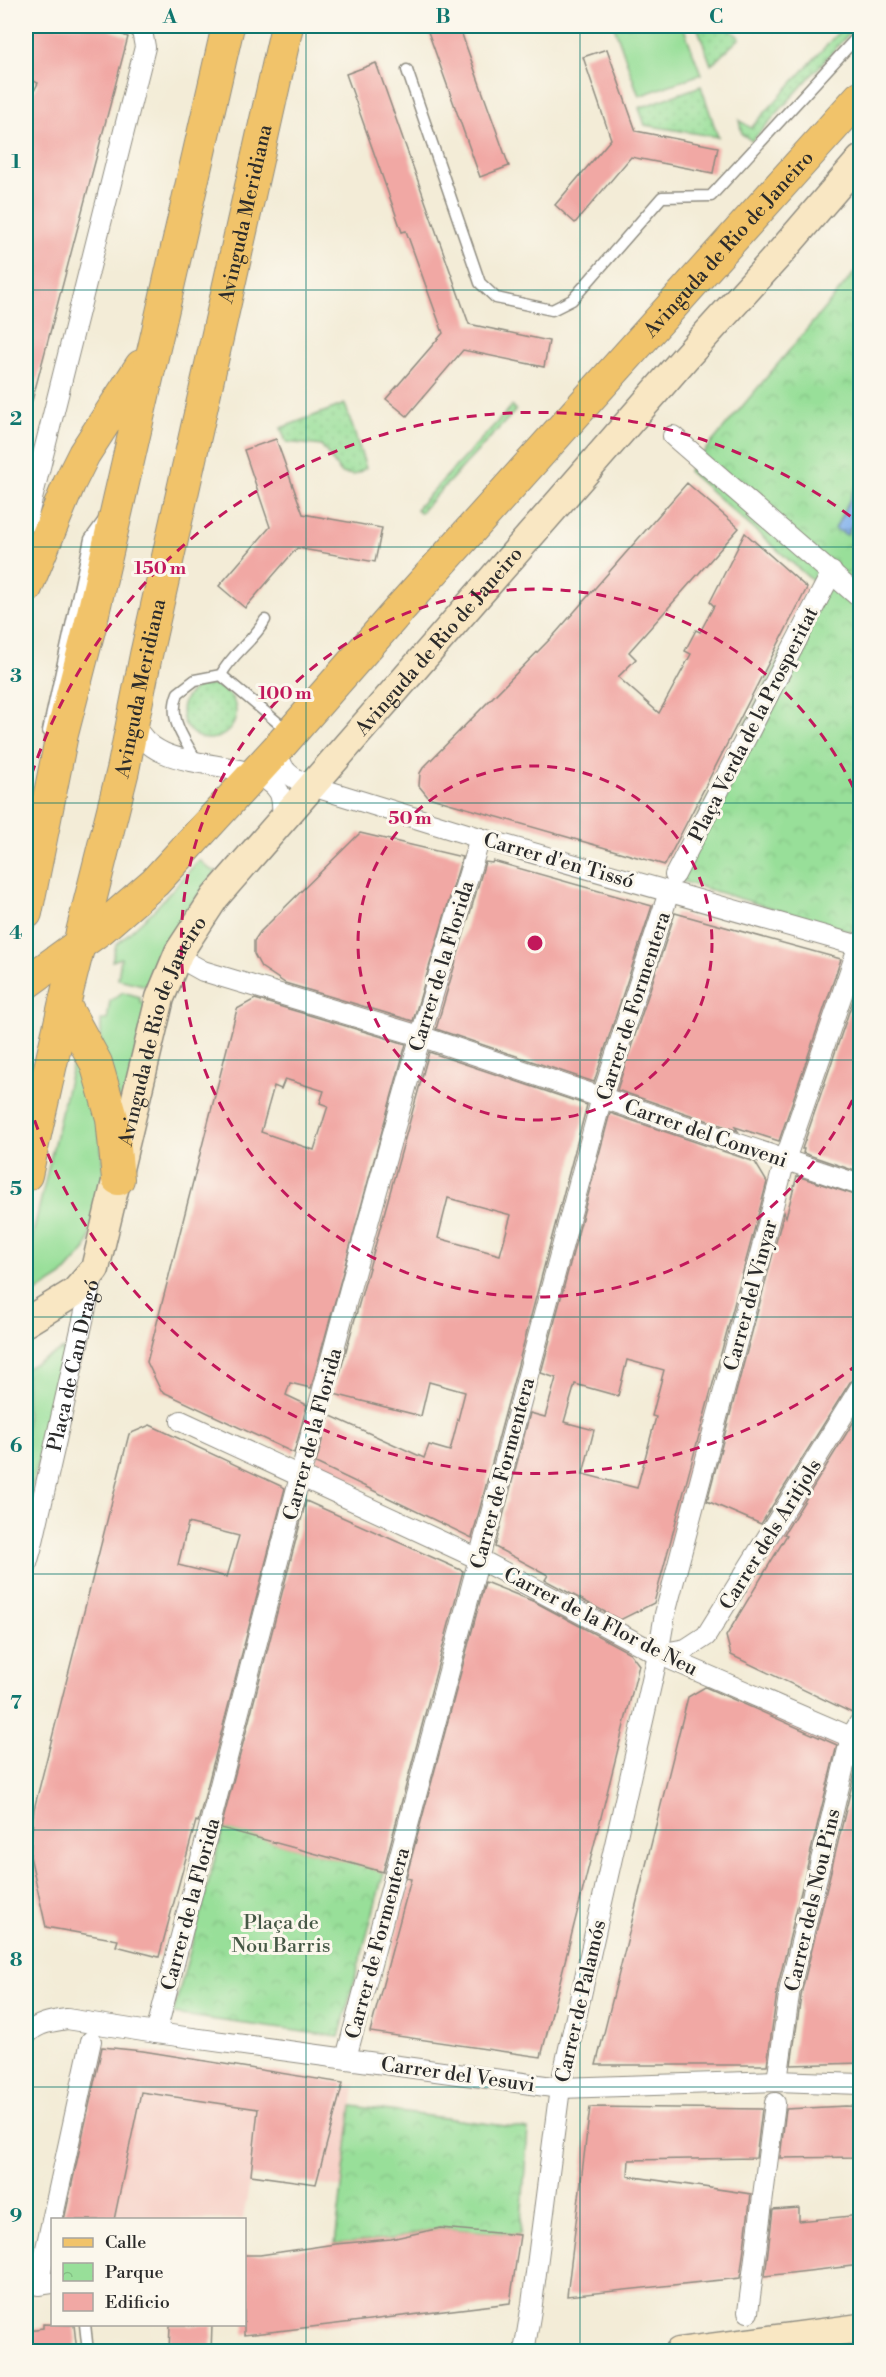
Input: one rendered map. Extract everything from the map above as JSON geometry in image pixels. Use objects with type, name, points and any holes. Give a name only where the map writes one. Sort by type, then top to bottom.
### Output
[{"type":"main road","points":[[26,914],[64,726],[91,622],[228,26]]},
{"type":"main road","name":"Avinguda Meridiana","points":[[26,1175],[64,1006],[115,805],[287,26]]},
{"type":"main road","name":"Avinguda de Rio de Janeiro","points":[[26,983],[80,945],[155,882],[254,775],[283,735],[861,97]]},
{"type":"main road","name":"Avinguda de Rio de Janeiro","points":[[117,1179],[160,998],[179,952],[215,897],[861,160]]},
{"type":"main road","points":[[26,588],[69,484],[84,454],[153,348]]},
{"type":"main road","points":[[64,1006],[96,1063],[112,1118],[117,1179]]},
{"type":"main road","name":"Plaça de Can Dragó","points":[[26,1322],[75,1292],[95,1269],[117,1179]]},
{"type":"main road","points":[[679,2352],[861,2328]]},
{"type":"street","points":[[26,524],[145,47],[142,31],[138,26]]},
{"type":"street","points":[[673,436],[861,598]]},
{"type":"street","name":"Plaça Verda de la Prosperitat","points":[[672,884],[832,572]]},
{"type":"street","points":[[134,720],[139,735],[150,746],[163,753],[254,775],[267,781],[280,793],[283,819]]},
{"type":"street","name":"Carrer d'en Tissó","points":[[283,735],[279,760],[285,771],[294,779],[312,786],[480,838],[672,884],[860,945]]},
{"type":"street","name":"Carrer de la Florida","points":[[156,2033],[301,1476],[420,1036],[480,838]]},
{"type":"street","name":"Carrer de Formentera","points":[[346,2058],[602,1097],[672,884]]},
{"type":"street","name":"Carrer del Vinyar","points":[[658,1654],[665,1614],[785,1160],[860,945]]},
{"type":"street","name":"Carrer del Conveni","points":[[179,952],[185,961],[203,971],[420,1036],[861,1185]]},
{"type":"street","name":"Plaça de Can Dragó","points":[[26,1567],[95,1269]]},
{"type":"street","name":"Carrer dels Aritjols","points":[[658,1654],[686,1649],[706,1636],[861,1388]]},
{"type":"street","name":"Carrer de la Flor de Neu","points":[[181,1420],[479,1559],[658,1654],[858,1733]]},
{"type":"street","name":"Carrer de Palamós","points":[[524,2352],[534,2293],[560,2088],[658,1654]]},
{"type":"street","name":"Carrer dels Nou Pins","points":[[777,2081],[790,1988],[858,1733]]},
{"type":"street","name":"Carrer del Vesuvi","points":[[26,2035],[39,2025],[53,2020],[67,2019],[560,2088],[777,2081],[861,2084]]},
{"type":"street","points":[[53,2218],[91,2041]]},
{"type":"street","points":[[748,2312],[775,2103]]},
{"type":"street","points":[[51,2225],[38,2285],[51,2283]]},
{"type":"lane","points":[[407,70],[480,283],[496,298],[552,310],[572,300],[662,197],[711,196],[861,34]]},
{"type":"lane","points":[[46,742],[90,539],[118,502]]},
{"type":"lane","points":[[221,675],[228,662],[262,627],[265,620]]},
{"type":"lane","points":[[221,675],[283,735]]},
{"type":"lane","points":[[197,762],[176,723],[174,702],[185,685],[195,680],[221,675]]},
{"type":"lane","points":[[33,817],[36,862]]},
{"type":"lane","points":[[85,2326],[88,2352]]},
{"type":"shaded area","points":[[102,2047],[355,2085],[343,2188],[251,2175],[243,2218],[61,2218]]},
{"type":"green space","points":[[614,26],[683,26],[701,74],[639,96]]},
{"type":"green space","points":[[697,26],[726,26],[740,38],[711,65]]},
{"type":"green space","points":[[844,26],[856,26],[752,141],[742,134],[739,120],[751,128]]},
{"type":"green space","points":[[701,86],[718,137],[645,125],[639,108]]},
{"type":"green space","points":[[860,266],[860,914],[851,932],[668,877],[816,584],[688,471]]},
{"type":"green space","points":[[345,404],[366,468],[354,475],[341,473],[322,446],[286,442],[281,428]]},
{"type":"green space","points":[[512,406],[516,410],[420,513],[416,509]]},
{"type":"green space","points":[[209,685],[219,687],[228,693],[234,702],[236,712],[234,722],[228,731],[219,737],[209,739],[199,737],[190,731],[184,722],[182,712],[184,702],[190,693],[199,687]]},
{"type":"green space","points":[[199,860],[211,870],[217,871],[187,910],[165,950],[151,987],[118,979],[121,958],[112,961],[116,945],[154,910]]},
{"type":"green space","points":[[123,992],[140,997],[140,1002],[147,1003],[123,1112],[96,1040],[101,1039],[101,1020],[107,1020],[110,1001]]},
{"type":"green space","points":[[78,1054],[95,1082],[105,1187],[86,1249],[62,1276],[26,1299],[26,1263],[73,1062]]},
{"type":"green space","points":[[64,1349],[66,1358],[26,1507],[26,1368]]},
{"type":"green space","name":"Plaça de Nou Barris","points":[[223,1828],[384,1872],[339,2037],[173,2014]]},
{"type":"green space","points":[[352,2106],[528,2129],[520,2235],[440,2228],[391,2239],[335,2244]]},
{"type":"water","points":[[860,478],[860,508],[847,535],[835,529]]},
{"type":"building","points":[[26,26],[101,26],[128,37],[32,401],[26,400],[26,128],[33,98],[31,97],[38,83],[26,77]]},
{"type":"building","points":[[426,26],[459,26],[509,166],[480,177]]},
{"type":"building","points":[[607,49],[636,131],[718,147],[713,173],[631,157],[575,223],[555,205],[611,139],[583,57]]},
{"type":"building","points":[[376,63],[469,324],[549,341],[544,367],[463,350],[407,416],[386,399],[443,333],[406,231],[402,232],[346,74]]},
{"type":"building","points":[[276,439],[303,514],[382,528],[375,562],[297,548],[245,608],[219,586],[270,527],[244,450]]},
{"type":"building","points":[[687,483],[739,528],[629,652],[636,659],[618,677],[659,713],[691,654],[685,651],[696,630],[700,632],[714,606],[710,602],[745,533],[807,588],[665,865],[428,797],[419,786],[420,773],[423,768],[554,635]]},
{"type":"building","points":[[360,833],[462,857],[413,1021],[285,983],[261,967],[254,954],[254,941],[260,932]]},
{"type":"building","points":[[493,861],[652,906],[594,1082],[436,1029],[485,862],[492,863]]},
{"type":"building","points":[[675,913],[841,959],[779,1141],[735,1127],[738,1131],[617,1090]]},
{"type":"building","points":[[861,977],[861,1173],[803,1153],[804,1149],[802,1149]]},
{"type":"building","points":[[255,999],[406,1044],[311,1388],[290,1383],[286,1395],[307,1405],[294,1453],[161,1391],[147,1362],[237,1009]],"holes":[[[285,1079],[324,1091],[320,1103],[328,1106],[314,1150],[261,1132],[274,1086],[281,1089]]]},
{"type":"building","points":[[429,1052],[587,1105],[472,1538],[316,1463],[329,1415],[424,1458],[429,1445],[450,1451],[465,1392],[429,1382],[421,1416],[334,1394]],"holes":[[[448,1198],[511,1215],[500,1255],[438,1238]]]},
{"type":"building","points":[[610,1113],[755,1162],[767,1182],[654,1603],[620,1620],[545,1580],[548,1575],[495,1547],[530,1413],[545,1417],[556,1378],[541,1373]],"holes":[[[627,1360],[664,1370],[652,1416],[656,1417],[637,1488],[583,1474],[594,1430],[564,1422],[575,1384],[618,1396]]]},
{"type":"building","points":[[797,1176],[861,1197],[861,1376],[850,1382],[761,1524],[707,1501],[784,1212],[786,1217]]},
{"type":"building","points":[[861,1410],[861,1710],[852,1713],[731,1655],[726,1636],[787,1535],[784,1534]]},
{"type":"building","points":[[150,1425],[285,1488],[198,1822],[196,1821],[159,1957],[116,1946],[118,1940],[46,1927],[30,1856],[34,1809],[129,1434]],"holes":[[[188,1523],[239,1536],[227,1577],[178,1565]]]},
{"type":"building","points":[[306,1501],[463,1571],[383,1872],[221,1828]]},
{"type":"building","points":[[485,1582],[535,1602],[630,1653],[639,1665],[541,2057],[370,2032],[411,1879],[406,1878]]},
{"type":"building","points":[[705,1687],[837,1745],[778,1985],[767,2065],[596,2065],[688,1697]]},
{"type":"building","points":[[859,1756],[861,1757],[861,2063],[791,2065],[802,1990]]},
{"type":"building","points":[[102,2047],[143,2051],[343,2083],[316,2184],[251,2175],[258,2109],[141,2092],[114,2218],[64,2218]]},
{"type":"building","points":[[590,2107],[762,2109],[756,2158],[629,2160],[628,2176],[751,2194],[740,2278],[567,2296]]},
{"type":"building","points":[[861,2107],[861,2157],[780,2158],[786,2109]]},
{"type":"building","points":[[799,2208],[799,2221],[861,2215],[861,2265],[765,2276],[773,2210]]},
{"type":"building","points":[[440,2228],[520,2235],[510,2303],[244,2335],[246,2255],[391,2239]]},
{"type":"building","points":[[43,2324],[74,2326],[77,2352],[30,2352],[28,2330],[43,2328]]},
{"type":"building","points":[[170,2326],[212,2326],[211,2352],[169,2352]]}]
